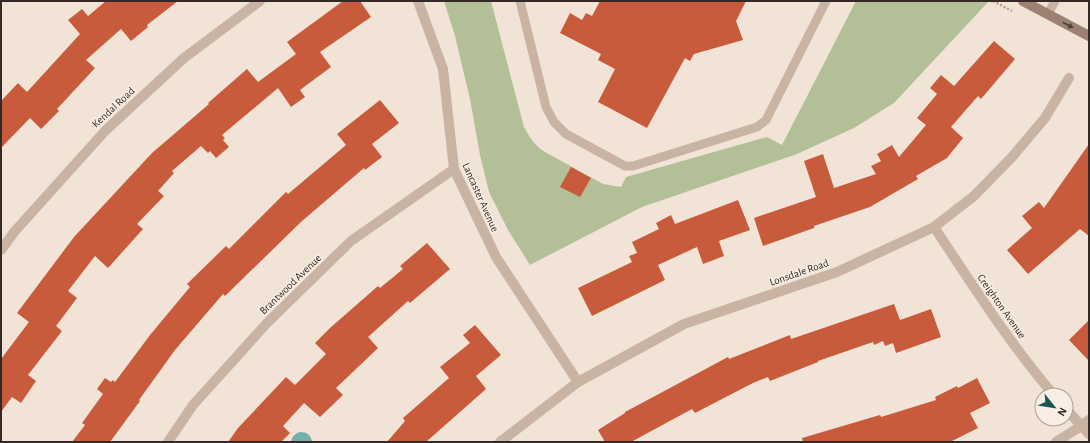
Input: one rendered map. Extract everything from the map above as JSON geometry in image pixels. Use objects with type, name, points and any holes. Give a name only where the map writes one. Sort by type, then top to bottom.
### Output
[{"type":"main road","points":[[1023,1],[1089,36]]},
{"type":"street","name":"Kendal Road","points":[[1,250],[15,231],[105,131],[184,58],[260,1]]},
{"type":"street","name":"Lancaster Avenue","points":[[418,1],[443,69],[454,169],[496,257],[578,382]]},
{"type":"street","name":"Lonsdale Road","points":[[500,442],[578,382],[684,324],[836,272],[934,227],[974,196],[1012,157],[1045,118],[1069,78]]},
{"type":"street","name":"Brantwood Avenue","points":[[168,442],[193,405],[267,323],[351,241],[454,169]]},
{"type":"street","name":"Creighton Avenue","points":[[934,227],[1033,371],[1047,387]]},
{"type":"street","points":[[1074,418],[1089,434]]},
{"type":"street","points":[[1056,442],[1089,420]]},
{"type":"lane","points":[[520,1],[546,107],[554,122],[566,134],[625,166],[632,166],[758,127],[766,120],[826,1]]},
{"type":"lane","points":[[1048,14],[1055,1]]},
{"type":"green space","points":[[444,1],[491,1],[524,127],[531,138],[538,147],[545,152],[603,184],[621,187],[626,177],[767,137],[782,145],[856,1],[989,1],[894,103],[854,128],[797,154],[642,207],[530,265],[508,230],[489,192],[480,155],[470,99],[455,36]]},
{"type":"water","points":[[300,432],[308,434],[311,437],[312,442],[291,442],[294,436]]},
{"type":"building","points":[[106,1],[178,1],[147,25],[148,27],[131,41],[121,29],[86,60],[95,68],[57,109],[59,111],[41,129],[30,118],[1,148],[1,101],[18,83],[27,92],[80,34],[68,20],[82,9],[88,16]]},
{"type":"building","points":[[343,1],[360,1],[371,17],[320,52],[331,67],[300,90],[305,97],[291,107],[278,88],[222,135],[225,138],[223,140],[229,147],[216,158],[210,151],[208,153],[201,146],[172,171],[174,173],[158,191],[164,196],[137,224],[143,229],[108,268],[95,256],[68,291],[77,298],[56,326],[62,331],[28,375],[36,381],[21,403],[12,397],[1,412],[1,359],[29,322],[17,313],[74,237],[152,153],[209,104],[208,103],[247,69],[258,82],[296,54],[287,42]]},
{"type":"building","points":[[600,1],[746,1],[736,21],[743,40],[694,54],[690,61],[685,58],[647,128],[598,102],[615,69],[598,60],[601,54],[560,33],[570,13],[582,20],[586,13],[592,16]]},
{"type":"building","points":[[994,41],[1015,59],[981,99],[978,96],[951,127],[963,138],[947,158],[916,176],[918,179],[870,207],[814,226],[814,228],[763,246],[754,218],[816,197],[804,161],[823,154],[834,188],[876,174],[871,166],[881,161],[877,154],[892,145],[899,157],[926,125],[917,118],[937,94],[930,88],[941,75],[954,86]]},
{"type":"building","points":[[380,100],[399,123],[372,144],[382,157],[365,170],[364,168],[302,221],[225,296],[223,294],[175,350],[110,442],[72,442],[85,425],[82,423],[103,394],[97,389],[105,378],[111,382],[113,380],[115,382],[150,335],[190,287],[187,284],[226,246],[229,249],[286,192],[288,194],[346,145],[337,134]]},
{"type":"building","points":[[1089,144],[1089,236],[1080,229],[1028,274],[1007,250],[1032,228],[1022,216],[1039,202],[1044,208]]},
{"type":"building","points":[[571,167],[591,178],[580,197],[560,187]]},
{"type":"building","points":[[738,200],[750,230],[719,241],[724,256],[703,264],[697,247],[658,265],[665,280],[592,316],[578,288],[632,262],[629,256],[637,253],[632,242],[659,229],[656,223],[671,215],[675,224]]},
{"type":"building","points":[[427,243],[450,269],[410,303],[408,301],[368,337],[378,348],[336,388],[343,395],[320,417],[304,403],[283,426],[290,433],[281,442],[228,442],[238,428],[286,377],[295,385],[326,354],[315,343],[330,328],[378,286],[380,288],[403,269],[400,266]]},
{"type":"building","points":[[894,304],[900,320],[931,309],[941,337],[896,353],[893,343],[885,346],[883,341],[874,345],[873,342],[818,361],[770,381],[768,377],[753,383],[695,413],[692,409],[631,442],[605,442],[598,430],[625,412],[728,357],[729,359],[790,335],[791,339]]},
{"type":"building","points":[[1089,320],[1089,361],[1069,340]]},
{"type":"building","points":[[475,325],[501,355],[476,376],[486,389],[426,442],[387,442],[405,421],[403,418],[449,378],[440,367],[470,343],[463,335]]},
{"type":"building","points":[[977,378],[990,403],[970,413],[978,428],[950,442],[803,442],[802,438],[880,415],[881,417],[936,400],[935,397],[957,386],[958,388]]}]
